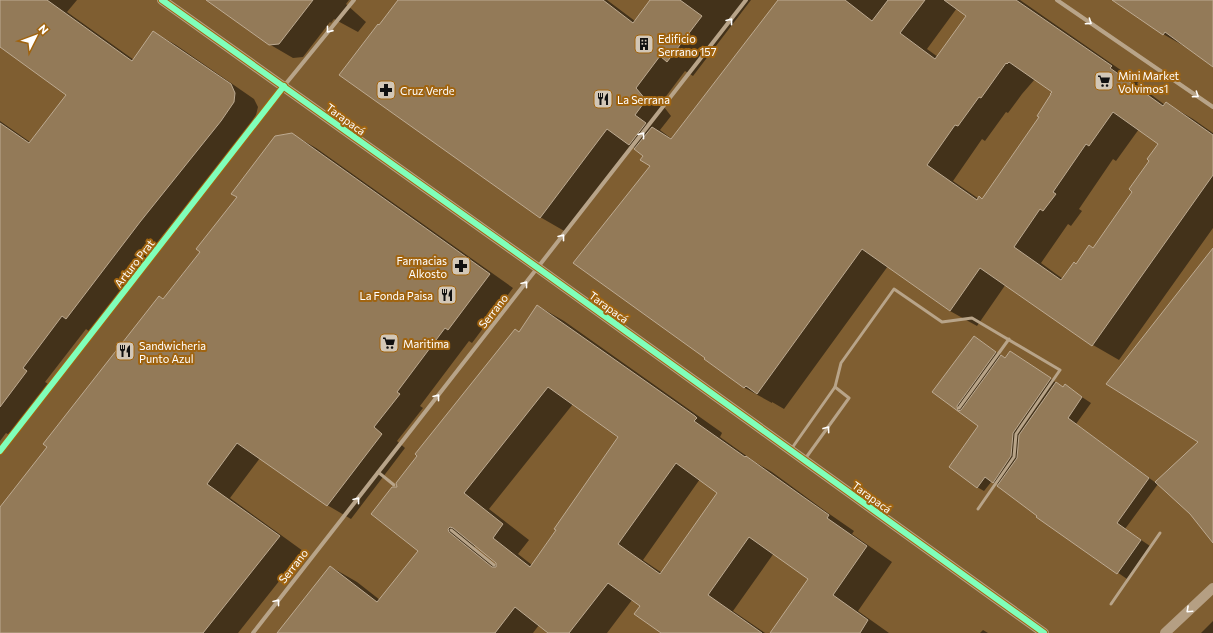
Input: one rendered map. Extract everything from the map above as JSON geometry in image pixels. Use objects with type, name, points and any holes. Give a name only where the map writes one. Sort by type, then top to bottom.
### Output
[{"type":"main road","name":"Tarapacá","points":[[162,0],[538,268],[1044,633]]},
{"type":"main road","points":[[1165,633],[1213,588]]},
{"type":"street","name":"Arturo Prat","points":[[0,451],[284,86],[354,0]]},
{"type":"street","name":"Serrano","points":[[253,633],[746,0]]},
{"type":"street","points":[[1057,0],[1213,107]]},
{"type":"lane","points":[[790,450],[834,387],[842,362],[894,289],[942,322],[972,318],[1060,370],[1016,434],[1014,457],[978,509]]},
{"type":"lane","points":[[959,408],[1009,340]]},
{"type":"lane","points":[[804,461],[850,398],[834,387]]},
{"type":"lane","points":[[378,472],[394,485]]},
{"type":"lane","points":[[451,530],[494,565]]},
{"type":"lane","points":[[1111,604],[1160,533]]},
{"type":"building","points":[[0,0],[47,0],[132,61],[153,31],[231,84],[235,93],[234,102],[221,121],[140,222],[66,319],[62,316],[23,368],[27,371],[0,407],[0,123],[29,143],[66,95],[0,47]]},
{"type":"building","points":[[206,0],[313,0],[279,44],[269,45]]},
{"type":"building","points":[[398,0],[603,0],[633,23],[650,0],[680,0],[702,16],[667,62],[660,56],[636,88],[646,100],[635,115],[646,123],[629,145],[607,129],[540,218],[339,75]]},
{"type":"building","points":[[778,0],[845,0],[872,21],[888,0],[925,0],[900,33],[935,59],[966,16],[944,0],[1016,0],[1112,66],[1110,68],[1163,106],[1166,102],[1213,135],[1213,175],[1092,346],[980,268],[950,311],[862,249],[757,394],[746,386],[744,388],[704,359],[705,358],[573,263],[650,166],[640,160],[643,156],[634,149],[652,127],[671,139]],"holes":[[[1009,62],[1052,92],[1037,116],[1039,117],[982,199],[979,196],[977,200],[927,165],[955,125],[958,126],[979,97],[981,98],[1006,63],[1007,64]],[[1113,112],[1158,144],[1147,159],[1149,161],[1129,189],[1132,192],[1093,248],[1089,245],[1076,264],[1074,262],[1061,280],[1014,247],[1040,209],[1043,211],[1056,194],[1053,192],[1086,144],[1089,146]]]},
{"type":"building","points":[[1112,0],[1213,0],[1213,67],[1165,32],[1163,35]]},
{"type":"building","points":[[292,133],[490,274],[448,330],[445,328],[397,392],[400,394],[374,427],[382,434],[327,506],[237,443],[207,484],[280,536],[203,633],[0,633],[0,507],[47,447],[43,444],[159,296],[163,299],[200,252],[196,249],[237,197],[231,194],[275,136]]},
{"type":"building","points":[[1213,248],[1213,543],[1190,514],[1155,482],[1198,442],[1106,384]]},
{"type":"building","points":[[537,305],[695,416],[697,418],[694,421],[829,515],[827,518],[867,546],[833,595],[868,620],[860,633],[770,633],[808,579],[749,537],[708,595],[762,633],[661,633],[634,614],[640,606],[608,583],[569,633],[548,633],[515,607],[495,633],[277,633],[330,566],[377,602],[418,551],[371,514],[392,487],[397,487],[396,483],[417,456],[415,454],[515,329],[519,332]],"holes":[[[548,387],[618,437],[554,529],[556,530],[530,567],[493,538],[503,524],[464,493]],[[676,463],[717,493],[660,574],[618,544]],[[450,527],[453,528],[496,563],[496,567],[492,567],[449,532],[448,529]]]},
{"type":"building","points":[[974,336],[996,352],[957,406],[958,411],[961,410],[1001,355],[1005,358],[1010,351],[1051,378],[1013,433],[1011,456],[993,483],[985,477],[977,488],[949,467],[978,426],[932,392]]},
{"type":"building","points":[[1056,382],[1063,387],[1065,384],[1082,397],[1068,418],[1149,478],[1117,523],[1141,540],[1117,574],[1036,517],[1037,516],[997,486],[1017,458],[1019,435]]},
{"type":"cycle path","points":[[162,0],[538,268],[1044,633]]},
{"type":"cycle path","points":[[0,451],[284,86]]},
{"type":"place","name":"Edificio Serrano 157","points":[[644,44]]},
{"type":"place","name":"Mini Market Volvimos1","points":[[1104,81]]},
{"type":"place","name":"Cruz Verde","points":[[386,90]]},
{"type":"place","name":"La Serrana","points":[[603,99]]},
{"type":"place","name":"Farmacias Alkosto","points":[[461,266]]},
{"type":"place","name":"La Fonda Paisa","points":[[447,295]]},
{"type":"place","name":"Maritima","points":[[389,343]]},
{"type":"place","name":"Sandwicheria Punto Azul","points":[[125,351]]}]
